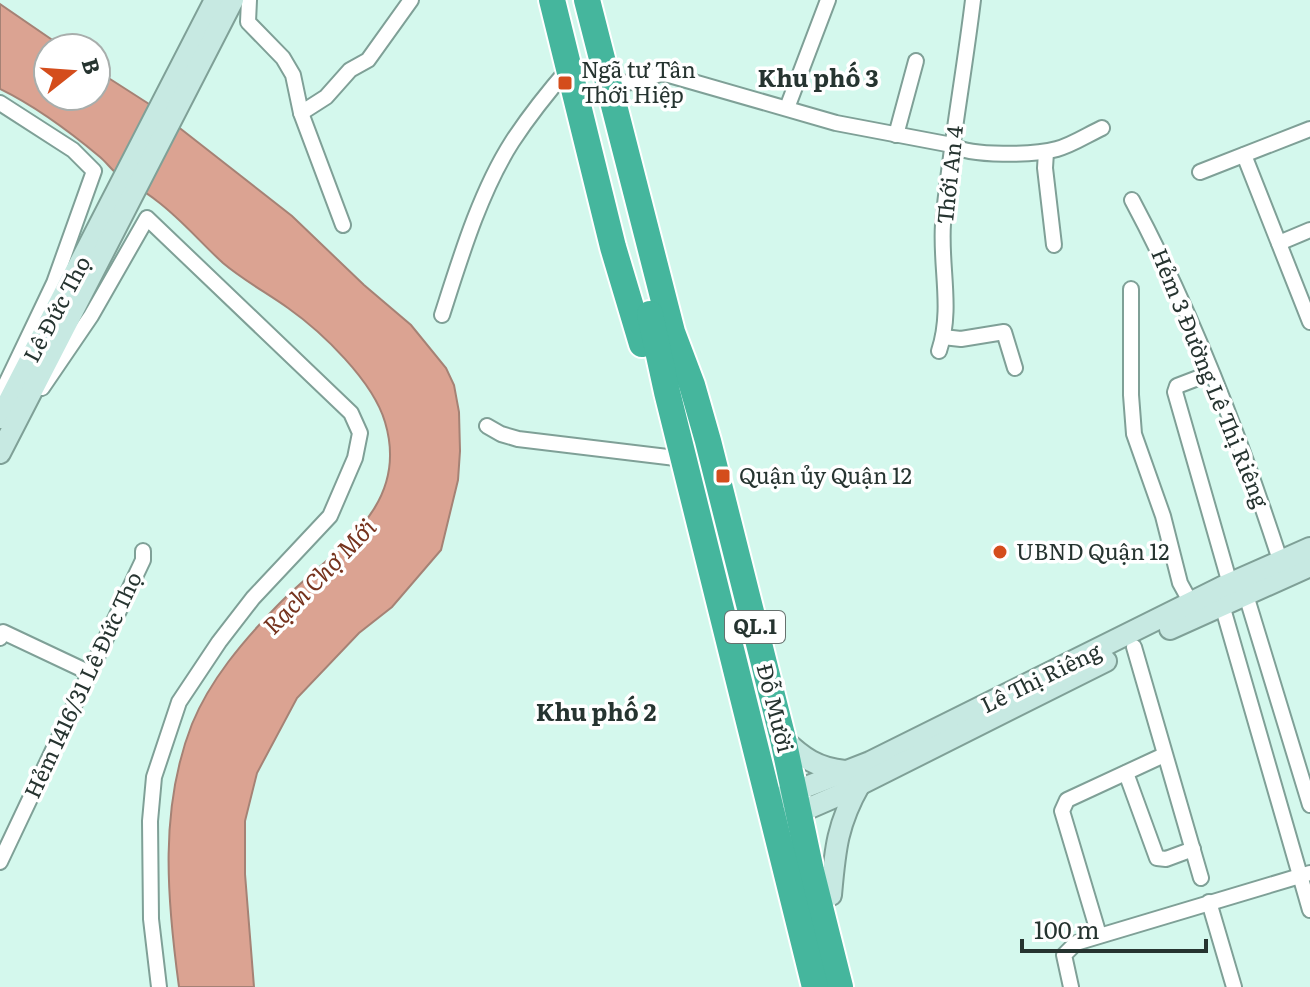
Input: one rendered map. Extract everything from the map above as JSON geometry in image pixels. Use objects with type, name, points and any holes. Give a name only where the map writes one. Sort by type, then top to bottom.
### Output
[{"type":"highway","name":"Đỗ Mười","points":[[552,0],[613,247],[639,338],[679,388]]},
{"type":"highway","name":"QL.1","points":[[572,0],[664,334]]},
{"type":"highway","name":"QL.1","points":[[587,0],[664,334]]},
{"type":"highway","name":"Đỗ Mười","points":[[601,0],[686,328],[679,388],[684,459],[745,701],[782,804],[811,871],[840,987]]},
{"type":"highway","name":"Đỗ Mười","points":[[664,334],[783,739],[782,804],[811,979]]},
{"type":"highway","name":"QL.1","points":[[811,871],[831,895],[854,987]]},
{"type":"street","points":[[119,206],[181,83],[215,0]]},
{"type":"street","points":[[181,83],[233,0]]},
{"type":"street","points":[[249,0],[248,22],[283,58],[293,75],[301,113],[343,225]]},
{"type":"street","points":[[301,113],[326,97],[350,70],[368,60],[411,0]]},
{"type":"street","points":[[787,108],[828,0]]},
{"type":"street","name":"Thới An 4","points":[[973,0],[943,228],[947,307],[941,344],[1004,332],[1015,368]]},
{"type":"street","points":[[896,135],[916,61]]},
{"type":"street","points":[[442,315],[469,232],[510,145],[569,68]]},
{"type":"street","points":[[623,83],[642,81],[662,73],[836,123],[990,153],[1046,152],[1102,128]]},
{"type":"street","name":"Lê Đức Thọ","points":[[0,103],[73,150],[94,171],[54,283],[1,394]]},
{"type":"street","points":[[1200,172],[1310,129]]},
{"type":"street","points":[[1046,152],[1054,245]]},
{"type":"street","points":[[1244,155],[1310,321]]},
{"type":"street","name":"Hẻm 3 Đường Lê Thị Riêng","points":[[1132,200],[1189,319],[1253,477],[1280,560]]},
{"type":"street","name":"Lê Đức Thọ","points":[[0,453],[119,206]]},
{"type":"street","name":"Lê Đức Thọ","points":[[0,418],[119,206]]},
{"type":"street","name":"Lê Đức Thọ","points":[[26,401],[36,396],[91,316],[147,218],[351,413],[360,433],[355,458],[330,516],[253,598],[179,702],[154,777],[150,821],[151,919],[159,987]]},
{"type":"street","points":[[1279,243],[1310,230]]},
{"type":"street","points":[[1131,289],[1134,434],[1159,503],[1180,583],[1191,603]]},
{"type":"street","points":[[1211,373],[1177,386],[1175,392],[1310,805]]},
{"type":"street","points":[[487,426],[518,439],[684,459]]},
{"type":"street","name":"Lê Thị Riêng","points":[[782,804],[853,778],[1222,605],[1280,560],[1310,548]]},
{"type":"street","name":"Hẻm 1416/31 Lê Đức Thọ","points":[[0,862],[143,560],[143,551]]},
{"type":"street","name":"Lê Thị Riêng","points":[[853,778],[899,748],[1191,603],[1310,566]]},
{"type":"street","points":[[1222,605],[1305,874],[1310,910]]},
{"type":"street","points":[[2,635],[90,673]]},
{"type":"street","points":[[1134,647],[1201,878]]},
{"type":"street","points":[[783,739],[804,759],[853,778],[837,837],[831,895]]},
{"type":"street","points":[[1099,935],[1062,811],[1067,800],[1164,755]]},
{"type":"street","points":[[1126,773],[1157,858],[1166,859],[1193,849]]},
{"type":"street","points":[[1071,987],[1065,952],[1076,943],[1305,874]]},
{"type":"street","points":[[1209,902],[1234,987]]},
{"type":"water","points":[[0,4],[41,32],[32,32],[32,107],[0,89]]},
{"type":"water","name":"Rạch Chợ Mới","points":[[112,80],[149,104],[292,216],[411,325],[446,368],[454,385],[459,412],[458,480],[441,550],[392,607],[359,633],[297,698],[257,773],[245,821],[245,874],[254,987],[179,987],[171,921],[169,854],[174,788],[181,756],[199,708],[228,662],[276,607],[360,528],[376,506],[387,481],[390,454],[385,422],[370,390],[358,374],[316,330],[231,269],[166,208],[117,174],[77,138],[40,112],[112,112]]},
{"type":"place","name":"Ngã tư Tân Thới Hiệp","points":[[565,83]]},
{"type":"place","name":"Quận ủy Quận 12","points":[[723,476]]},
{"type":"place","name":"UBND Quận 12","points":[[1000,552]]},
{"type":"district","name":"Khu phố 3","points":[[818,79]]},
{"type":"district","name":"Khu phố 2","points":[[596,713]]}]
